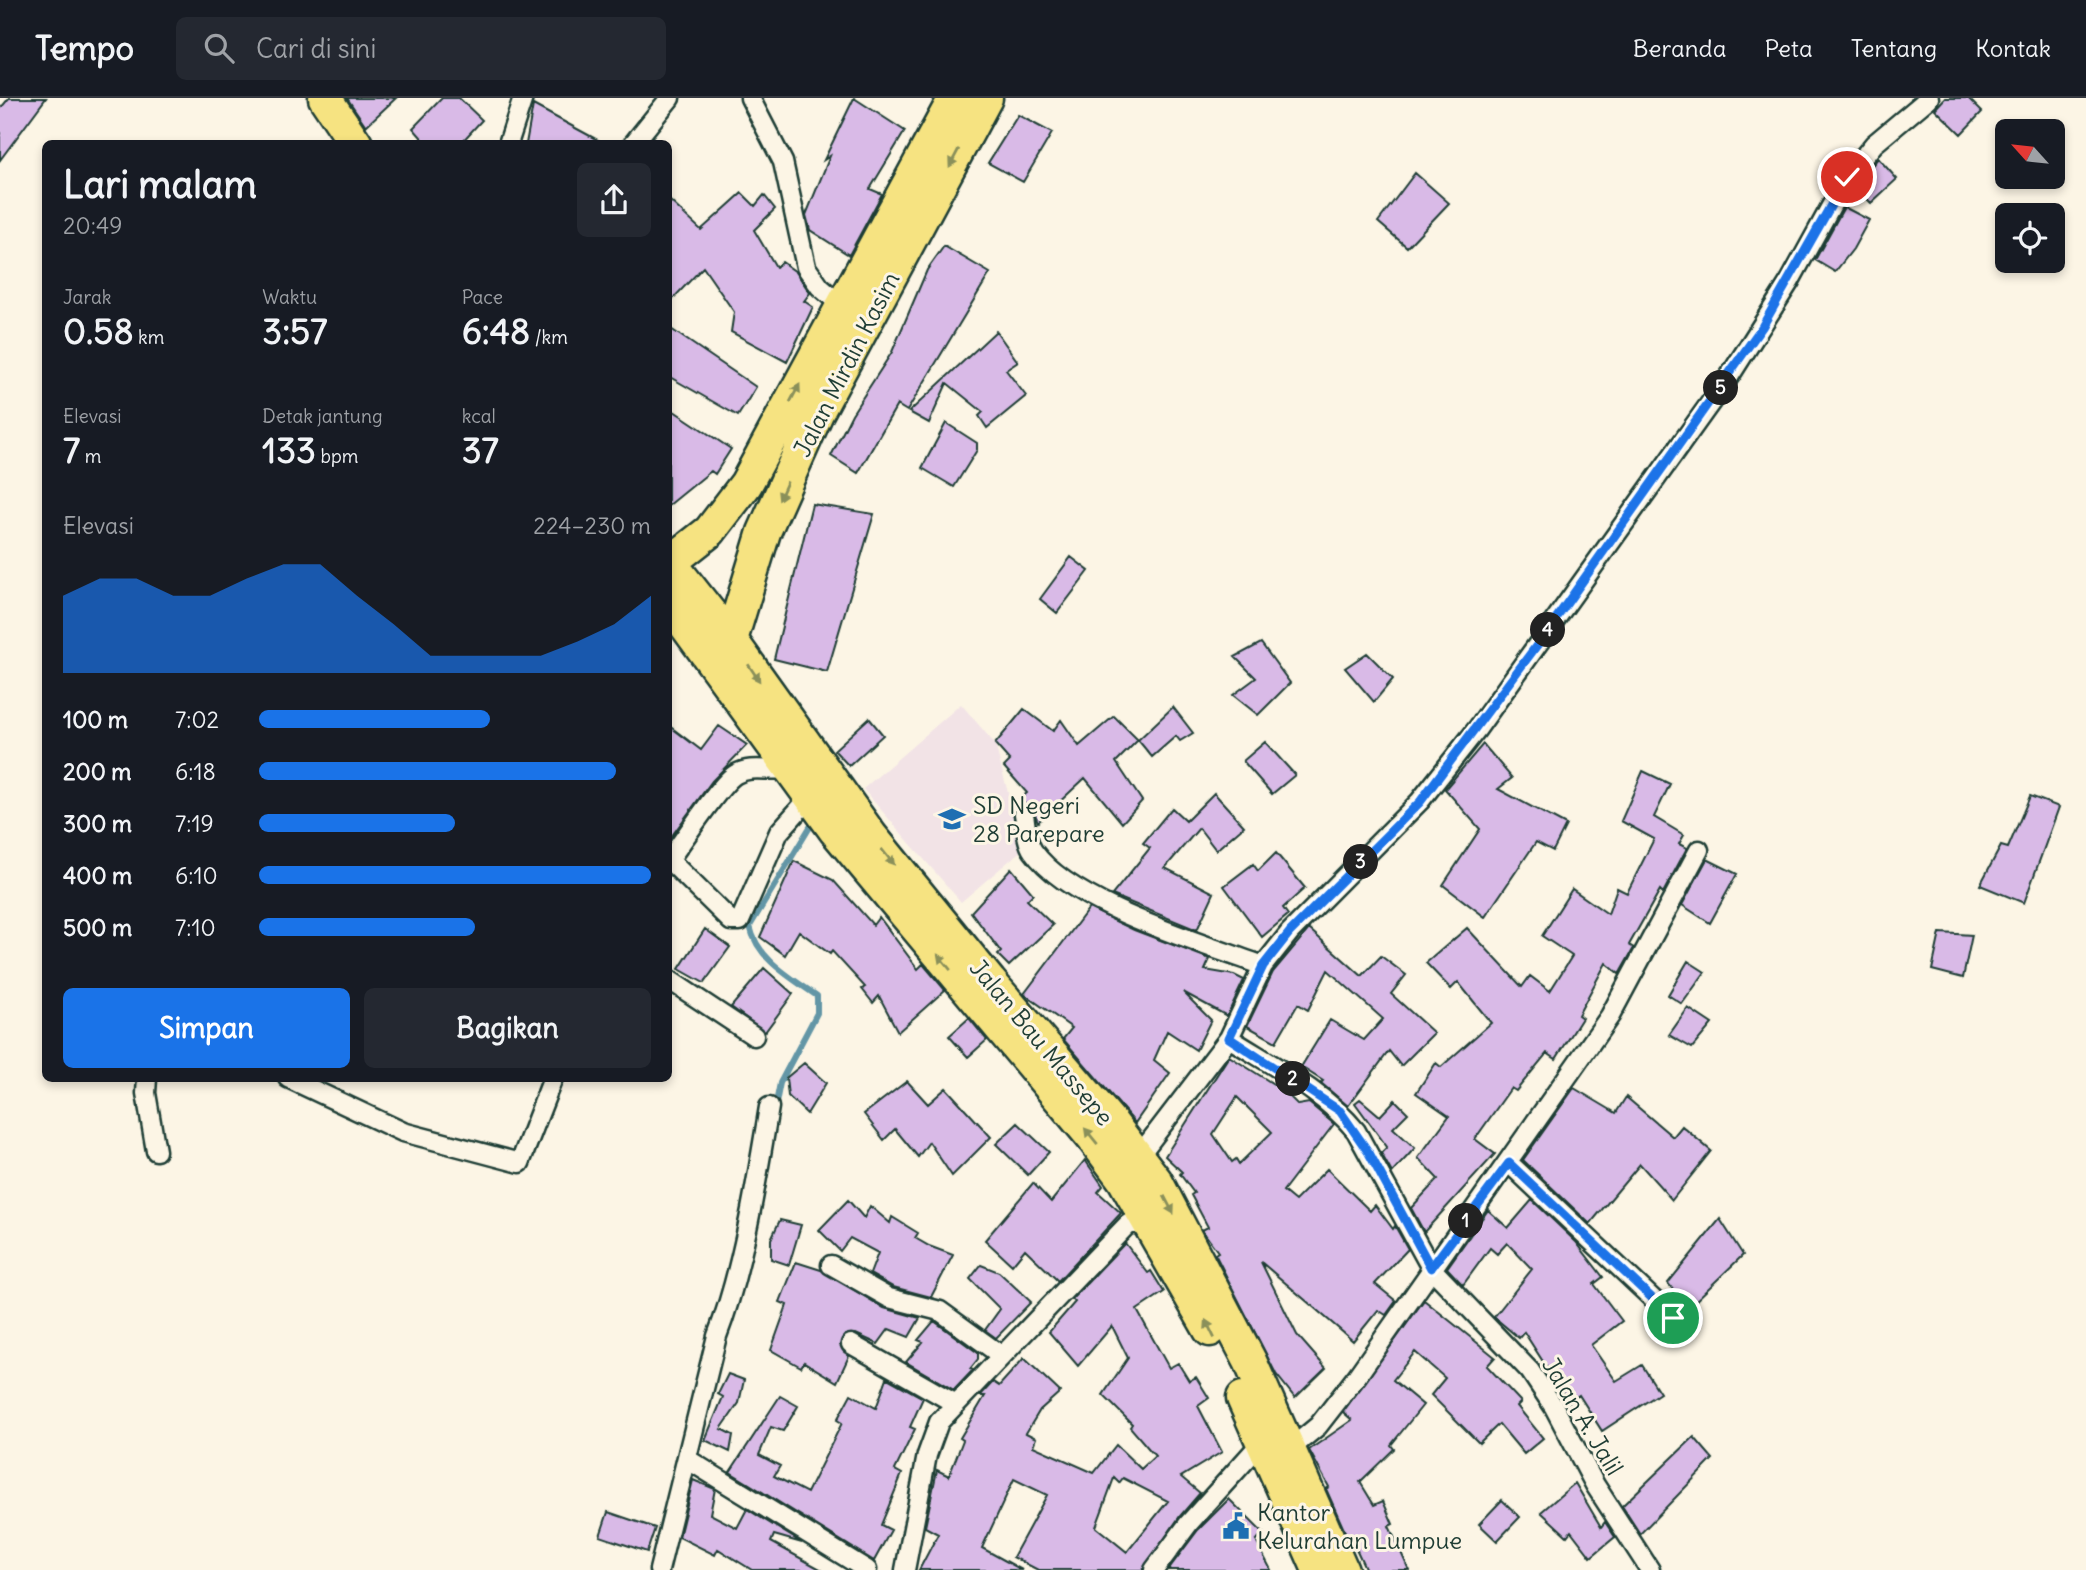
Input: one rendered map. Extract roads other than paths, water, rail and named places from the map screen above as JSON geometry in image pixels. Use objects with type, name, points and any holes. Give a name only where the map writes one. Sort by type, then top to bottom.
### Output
[{"type":"highway","points":[[325,98],[353,140]]},
{"type":"highway","name":"Jalan Mirdin Kasim","points":[[672,560],[710,531],[746,484],[955,98]]},
{"type":"highway","name":"Jalan Mirdin Kasim","points":[[731,640],[764,532],[817,413],[986,98]]},
{"type":"highway","name":"Jalan Bau Massepe","points":[[672,566],[731,640],[871,836],[1156,1181],[1223,1308],[1276,1445],[1319,1570]]},
{"type":"highway","name":"Jalan Bau Massepe","points":[[672,606],[875,879],[1093,1138],[1124,1180],[1276,1445],[1342,1570]]},
{"type":"street","points":[[509,140],[523,98]]},
{"type":"street","points":[[636,140],[670,98]]},
{"type":"street","points":[[750,98],[783,162],[806,267],[820,287],[842,306]]},
{"type":"street","points":[[1138,1157],[1229,1038],[1263,966],[1290,932],[1420,802],[1477,729],[1731,374],[1790,281],[1847,177],[1874,144],[1928,98]]},
{"type":"street","points":[[672,856],[731,777],[759,768],[780,771],[790,767]]},
{"type":"street","points":[[672,863],[731,920],[740,921],[779,832],[811,796]]},
{"type":"street","points":[[1024,814],[1030,848],[1049,870],[1094,900],[1263,966]]},
{"type":"street","points":[[1154,1570],[1189,1523],[1276,1445],[1318,1426],[1336,1404],[1431,1268],[1509,1163],[1610,1016],[1699,850]]},
{"type":"street","points":[[672,982],[754,1036]]},
{"type":"street","name":"Jalan A. Jalil","points":[[1229,1038],[1340,1111],[1369,1153],[1431,1268],[1530,1371],[1554,1407],[1595,1485],[1650,1570]]},
{"type":"street","points":[[147,1082],[146,1093],[156,1151]]},
{"type":"street","points":[[297,1082],[403,1132],[520,1163],[551,1082]]},
{"type":"street","points":[[659,1570],[692,1463],[717,1336],[727,1310],[757,1179],[769,1107]]},
{"type":"street","points":[[1509,1163],[1673,1318]]},
{"type":"street","points":[[905,1570],[927,1455],[939,1422],[1128,1224],[1149,1224]]},
{"type":"street","points":[[831,1265],[889,1298],[940,1311],[1002,1356]]},
{"type":"street","points":[[851,1344],[956,1404]]},
{"type":"street","points":[[692,1463],[867,1570]]},
{"type":"waterway","points":[[775,1108],[780,1083],[817,1013],[817,996],[767,958],[750,926],[810,827]]},
{"type":"place","name":"SD Negeri 28 Parepare","points":[[952,819]]},
{"type":"place","name":"Kantor Kelurahan Lumpue","points":[[1236,1526]]}]
